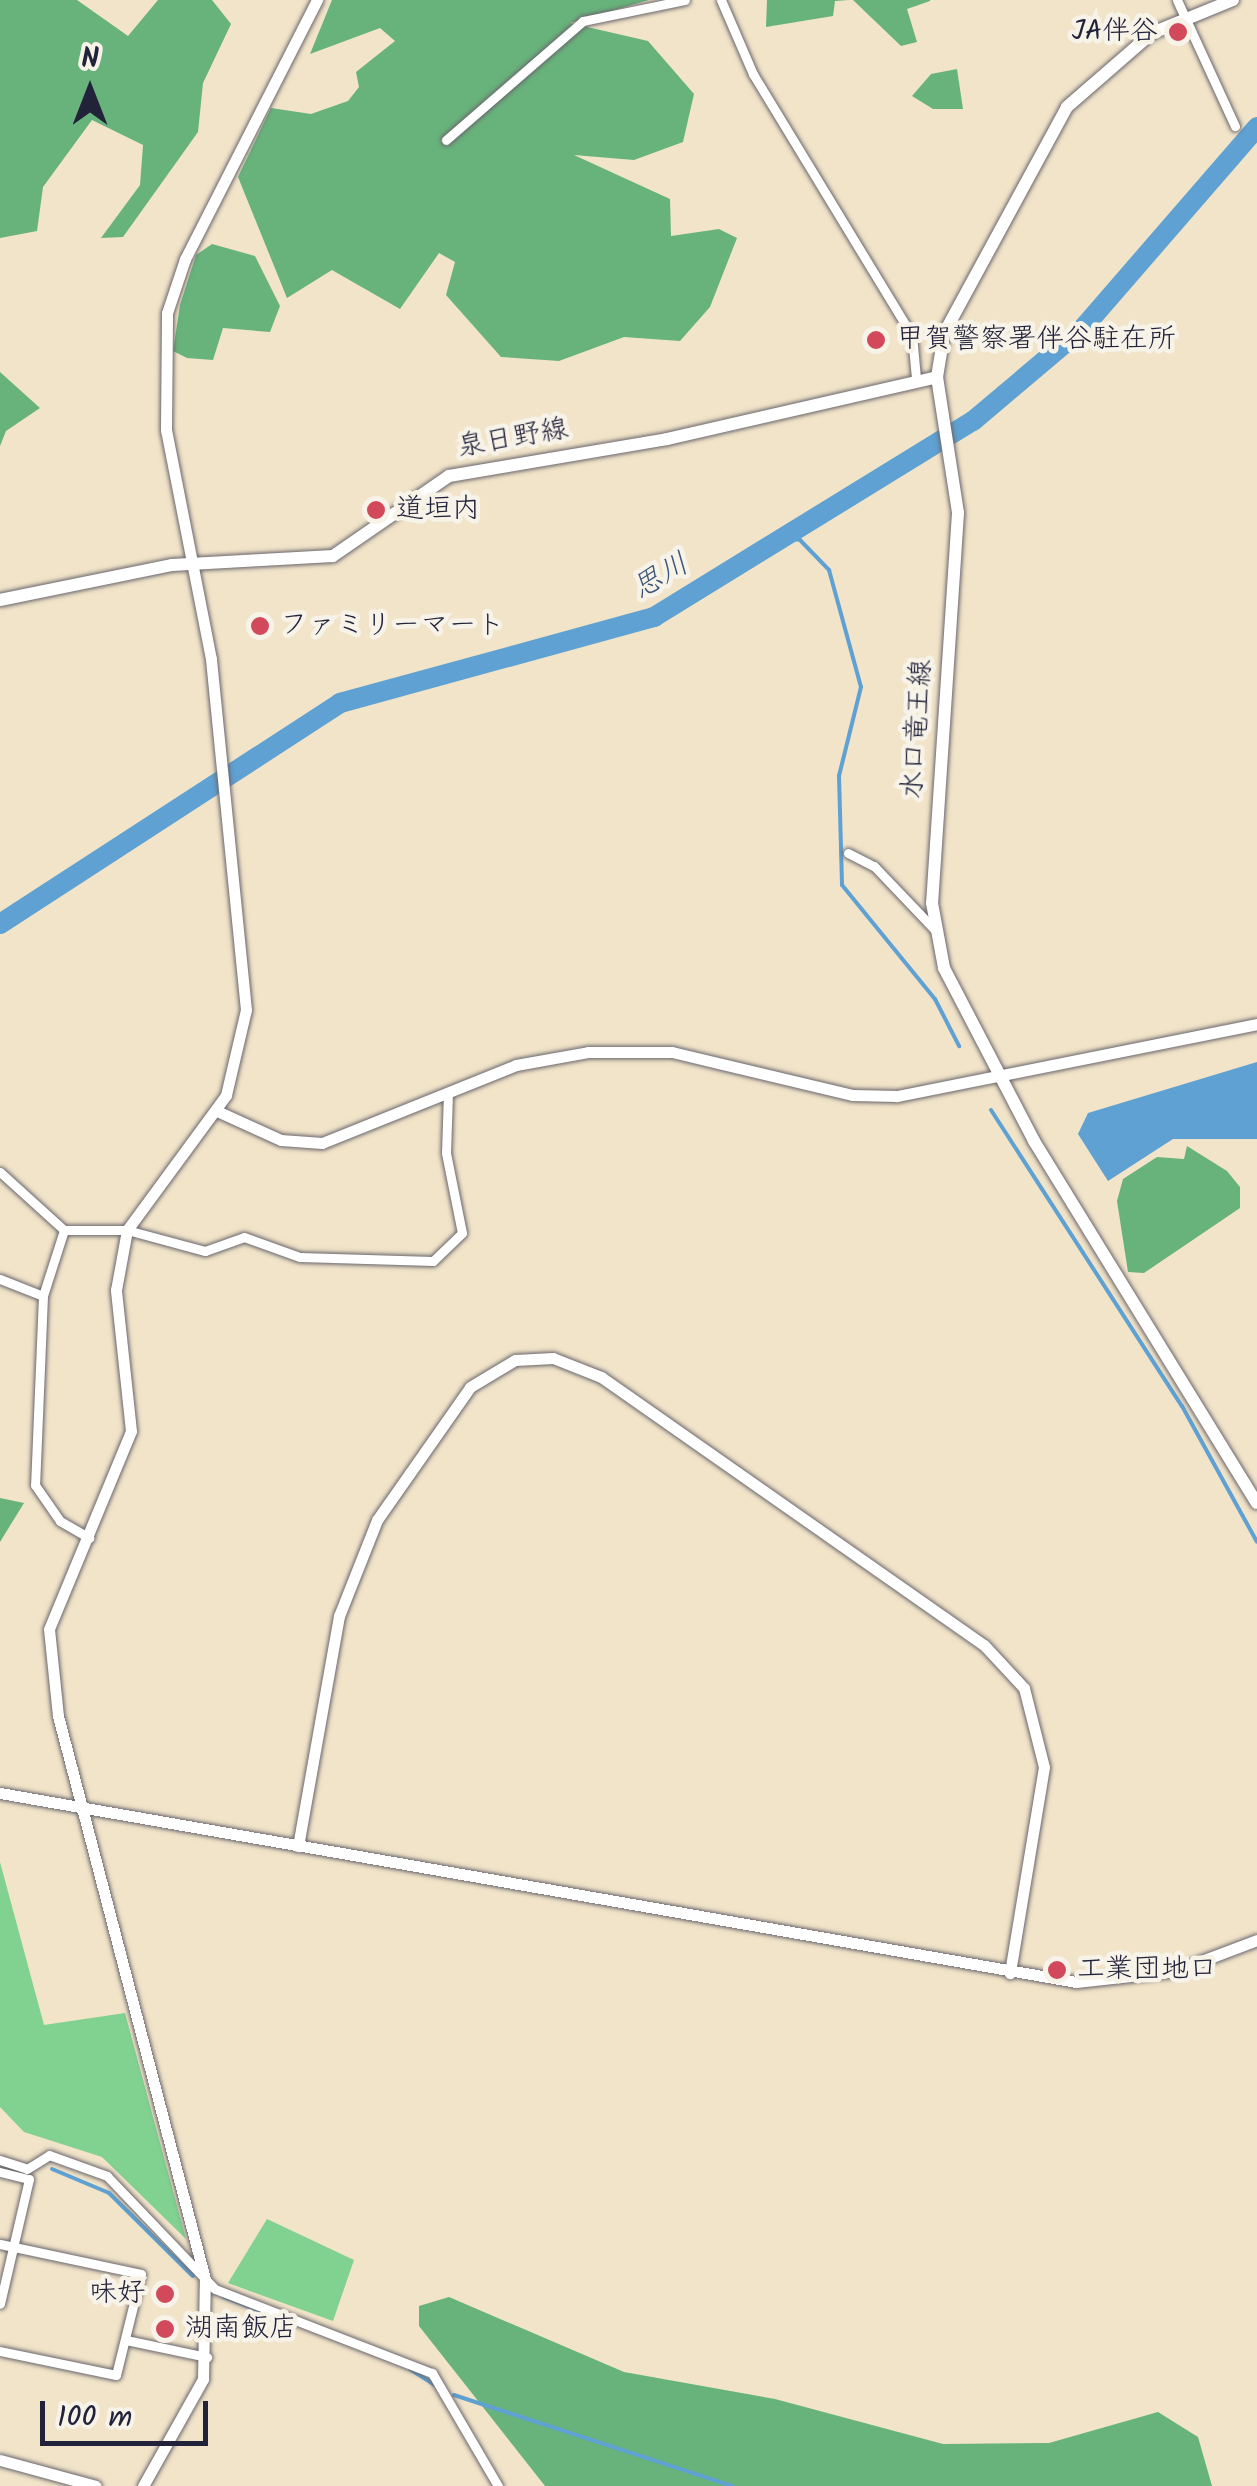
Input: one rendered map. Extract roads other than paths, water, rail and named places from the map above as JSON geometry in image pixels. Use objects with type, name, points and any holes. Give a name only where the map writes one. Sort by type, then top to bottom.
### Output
[{"type":"main road","name":"水口竜王線","points":[[1233,0],[1127,50],[1044,138],[960,297],[936,377],[951,450],[957,534],[935,930],[1000,1077],[1257,1504]]},
{"type":"main road","name":"泉日野線","points":[[0,600],[192,562],[334,556],[449,476],[667,440],[916,378],[936,377]]},
{"type":"street","points":[[143,2486],[195,2402],[207,2357],[205,2279],[51,1685],[49,1630],[90,1538],[131,1430],[116,1290],[127,1230],[217,1110],[238,1064],[246,1010],[221,758],[192,562],[166,430],[168,313],[193,242],[317,0]]},
{"type":"street","points":[[446,140],[583,21],[685,0]]},
{"type":"street","points":[[721,0],[753,74],[912,335],[916,378]]},
{"type":"street","points":[[1178,0],[1235,126]]},
{"type":"street","points":[[848,853],[874,866],[935,930]]},
{"type":"street","points":[[217,1110],[282,1140],[322,1143],[516,1065],[588,1052],[728,1060],[853,1096],[1000,1077],[1257,1024]]},
{"type":"street","points":[[0,1172],[64,1230],[127,1230],[205,1250],[244,1238],[300,1257],[433,1261],[462,1234],[446,1153],[448,1093]]},
{"type":"street","points":[[64,1230],[44,1296],[35,1485],[60,1521],[90,1538]]},
{"type":"street","points":[[0,1279],[44,1296]]},
{"type":"street","points":[[298,1846],[339,1616],[377,1520],[470,1387],[515,1360],[553,1358],[601,1377],[984,1644],[1024,1688],[1044,1767],[1010,1973]]},
{"type":"street","points":[[0,1793],[1010,1973],[1128,1980],[1257,1940]]},
{"type":"street","points":[[0,2160],[27,2169],[50,2156],[108,2176],[205,2279],[432,2373],[498,2486]]},
{"type":"street","points":[[0,2172],[30,2180],[0,2304]]},
{"type":"street","points":[[0,2244],[141,2274],[116,2375],[0,2351]]},
{"type":"street","points":[[126,2340],[207,2357]]},
{"type":"street","points":[[0,2460],[96,2486]]},
{"type":"water","points":[[1257,1062],[1257,1139],[1173,1139],[1108,1181],[1078,1134],[1088,1113]]},
{"type":"waterway","name":"思川","points":[[0,924],[340,703],[654,617],[973,421],[1083,328],[1257,127]]},
{"type":"waterway","points":[[782,538],[800,540],[829,570],[861,687],[839,776],[842,885],[935,999],[959,1046]]},
{"type":"waterway","points":[[991,1110],[1182,1406],[1257,1542]]},
{"type":"waterway","points":[[52,2169],[109,2193],[193,2276]]},
{"type":"waterway","points":[[224,2297],[271,2315]]},
{"type":"waterway","points":[[410,2369],[435,2385]]},
{"type":"waterway","points":[[454,2395],[733,2486]]},
{"type":"place","name":"JA伴谷","points":[[1178,32]]},
{"type":"place","name":"甲賀警察署伴谷駐在所","points":[[876,340]]},
{"type":"place","name":"道垣内","points":[[376,510]]},
{"type":"place","name":"ファミリーマート","points":[[260,626]]},
{"type":"place","name":"工業団地口","points":[[1057,1970]]},
{"type":"place","name":"味好","points":[[165,2294]]},
{"type":"place","name":"湖南飯店","points":[[165,2329]]}]
